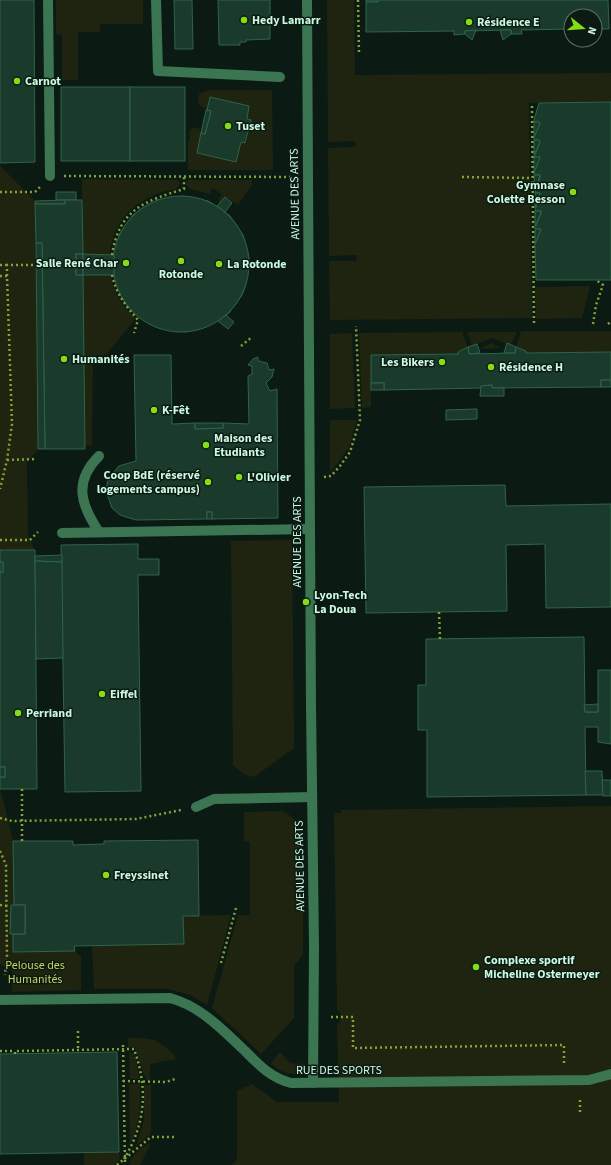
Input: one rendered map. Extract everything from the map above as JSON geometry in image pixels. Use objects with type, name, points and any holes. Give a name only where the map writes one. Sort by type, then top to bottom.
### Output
[{"type":"street","points":[[48,0],[50,176]]},
{"type":"street","points":[[156,0],[158,71],[280,77]]},
{"type":"street","name":"AVENUE DES ARTS","points":[[307,0],[309,529],[314,946],[313,1083]]},
{"type":"street","points":[[99,456],[85,474],[82,500],[88,515],[99,532]]},
{"type":"street","points":[[62,533],[309,529]]},
{"type":"street","points":[[196,807],[214,799],[312,797]]},
{"type":"street","name":"RUE DES SPORTS","points":[[0,1000],[170,998],[186,1002],[202,1012],[273,1077],[291,1083],[584,1080],[611,1074]]},
{"type":"path","points":[[358,0],[359,54]]},
{"type":"path","points":[[532,106],[534,325]]},
{"type":"path","points":[[0,192],[35,192],[50,176],[308,177]]},
{"type":"path","points":[[112,254],[119,230],[128,218],[147,200],[184,189],[184,177]]},
{"type":"path","points":[[462,177],[532,178]]},
{"type":"path","points":[[0,265],[42,265]]},
{"type":"path","points":[[0,489],[7,460],[12,424],[7,265]]},
{"type":"path","points":[[112,275],[118,294],[125,306],[138,320],[134,333]]},
{"type":"path","points":[[0,276],[7,276]]},
{"type":"path","points":[[593,324],[596,305],[603,285],[596,280]]},
{"type":"path","points":[[608,324],[611,321]]},
{"type":"path","points":[[310,480],[331,476],[350,452],[357,435],[360,420],[356,326]]},
{"type":"path","points":[[241,346],[252,337]]},
{"type":"path","points":[[7,460],[37,459]]},
{"type":"path","points":[[0,540],[30,540],[38,532]]},
{"type":"path","points":[[439,612],[440,639]]},
{"type":"path","points":[[22,789],[22,841]]},
{"type":"path","points":[[0,818],[12,822],[136,819],[196,807]]},
{"type":"path","points":[[0,851],[6,865],[7,958],[5,975]]},
{"type":"path","points":[[0,905],[6,906]]},
{"type":"path","points":[[221,963],[236,908]]},
{"type":"path","points":[[331,1017],[353,1017],[353,1048],[564,1045],[564,1063]]},
{"type":"path","points":[[77,1051],[78,1031]]},
{"type":"path","points":[[123,1045],[125,1165]]},
{"type":"path","points":[[0,1051],[47,1052],[134,1049],[139,1064],[142,1082],[143,1110],[135,1141],[124,1158]]},
{"type":"path","points":[[118,1071],[123,1071]]},
{"type":"path","points":[[123,1081],[166,1082],[175,1079]]},
{"type":"path","points":[[118,1086],[123,1086]]},
{"type":"path","points":[[580,1098],[580,1112]]},
{"type":"path","points":[[116,1165],[151,1137],[175,1137]]},
{"type":"green space","points":[[56,0],[143,0],[143,24],[100,24],[100,32],[78,32],[78,80],[62,80],[62,35],[56,34]]},
{"type":"green space","points":[[327,0],[354,0],[355,75],[611,73],[611,102],[529,103],[532,318],[330,320],[329,261],[356,261],[357,255],[329,256],[328,148],[356,147],[355,141],[328,142]]},
{"type":"green space","points":[[208,90],[272,90],[273,170],[188,170],[188,141],[190,139],[189,133],[193,127],[200,129],[201,133],[197,153],[236,162],[241,142],[246,143],[251,120],[247,119],[249,106],[210,97],[207,110],[198,104],[199,94]]},
{"type":"green space","points":[[0,166],[35,201],[38,449],[27,463],[28,536],[35,550],[0,550]]},
{"type":"green space","points":[[82,179],[178,180],[180,184],[176,189],[151,196],[131,210],[123,219],[117,230],[112,242],[110,255],[83,254]]},
{"type":"green space","points":[[188,180],[252,180],[252,185],[238,205],[225,197],[220,204],[218,199],[222,194],[212,188],[210,194],[190,189],[186,184]]},
{"type":"green space","points":[[83,275],[110,275],[119,298],[135,319],[106,355],[93,356],[92,446],[85,445]]},
{"type":"green space","points":[[590,286],[582,318],[536,319],[535,287]]},
{"type":"green space","points":[[521,331],[611,331],[611,352],[526,353],[516,347]]},
{"type":"green space","points":[[462,332],[468,347],[458,352],[458,354],[371,355],[371,407],[362,408],[359,333]]},
{"type":"green space","points":[[467,332],[517,332],[511,345],[492,338],[472,346]]},
{"type":"green space","points":[[352,333],[355,408],[330,409],[330,334]]},
{"type":"green space","points":[[491,343],[501,348],[481,349],[482,348]]},
{"type":"green space","points":[[330,420],[357,420],[349,447],[330,473]]},
{"type":"green space","points":[[292,540],[294,748],[254,777],[245,775],[233,765],[231,541]]},
{"type":"green space","name":"Pelouse des Humanités","points":[[0,787],[13,841],[14,905],[11,905],[10,934],[13,934],[13,952],[75,951],[81,957],[81,990],[12,992],[12,967],[0,965]]},
{"type":"green space","name":"Complexe sportif Micheline Ostermeyer","points":[[611,806],[611,1165],[232,1165],[237,1159],[237,1091],[252,1084],[277,1102],[339,1102],[337,1023],[340,1023],[340,1011],[337,1010],[334,813],[341,813],[341,810]]},
{"type":"green space","points":[[282,811],[296,820],[303,835],[303,955],[294,966],[294,1018],[261,1054],[212,1008],[238,915],[250,915],[250,841],[244,842],[244,812]]},
{"type":"green space","points":[[231,915],[207,1005],[190,995],[168,989],[94,989],[92,946],[183,944],[183,916]]},
{"type":"green space","points":[[128,1038],[144,1038],[156,1041],[172,1052],[176,1059],[150,1064],[150,1081],[147,1080],[135,1047],[128,1047]]},
{"type":"green space","points":[[129,1052],[134,1053],[140,1079],[130,1079]]},
{"type":"green space","points":[[280,1052],[290,1063],[305,1064],[301,1073],[289,1074],[278,1069],[271,1063]]},
{"type":"green space","points":[[129,1084],[140,1084],[140,1107],[138,1122],[130,1144]]},
{"type":"green space","points":[[144,1085],[151,1085],[151,1134],[136,1146],[144,1120]]},
{"type":"green space","points":[[151,1143],[140,1165],[130,1165],[135,1154],[144,1146]]},
{"type":"green space","points":[[119,1152],[120,1159],[115,1165],[84,1165],[84,1153]]},
{"type":"building","name":"Carnot","points":[[0,0],[34,0],[35,162],[0,163]]},
{"type":"building","points":[[174,0],[192,0],[193,49],[175,49]]},
{"type":"building","name":"Hedy Lamarr","points":[[218,0],[270,0],[270,39],[246,40],[246,42],[240,42],[240,45],[219,45]]},
{"type":"building","points":[[366,0],[379,0],[378,2],[366,2]]},
{"type":"building","name":"Résidence E","points":[[379,0],[608,0],[609,29],[603,29],[603,8],[563,8],[563,29],[521,30],[522,34],[511,34],[511,30],[465,31],[465,34],[454,35],[454,31],[366,32],[366,2],[378,2]]},
{"type":"building","points":[[476,30],[472,40],[465,34],[465,31]]},
{"type":"building","points":[[500,30],[511,30],[511,34],[503,40]]},
{"type":"building","points":[[61,87],[130,87],[130,161],[61,161]]},
{"type":"building","points":[[130,87],[185,87],[185,161],[130,161]]},
{"type":"building","name":"Tuset","points":[[210,97],[249,106],[247,119],[251,120],[245,143],[241,142],[236,162],[197,153],[201,133],[205,134],[211,111],[207,110]]},
{"type":"building","name":"Gymnase Colette Besson","points":[[611,102],[611,280],[536,280],[535,244],[541,229],[535,229],[541,211],[535,211],[540,193],[535,193],[540,175],[534,175],[534,173],[540,157],[534,157],[540,142],[539,140],[534,140],[534,137],[540,124],[539,122],[534,122],[534,120],[539,103]]},
{"type":"building","points":[[206,110],[211,111],[205,134],[201,133]]},
{"type":"building","points":[[534,122],[539,122],[540,124],[534,137]]},
{"type":"building","points":[[534,140],[539,140],[540,142],[534,155]]},
{"type":"building","points":[[534,157],[540,157],[534,173]]},
{"type":"building","points":[[534,175],[540,175],[535,191]]},
{"type":"building","points":[[56,192],[76,192],[76,200],[56,200]]},
{"type":"building","points":[[535,193],[540,193],[535,208]]},
{"type":"building","name":"Rotonde","points":[[174,196],[188,196],[207,201],[229,216],[244,238],[248,251],[248,277],[244,290],[229,312],[207,327],[188,332],[174,332],[155,327],[133,312],[118,290],[113,271],[113,257],[118,238],[133,216],[155,201]]},
{"type":"building","name":"Rotonde","points":[[183,196],[208,201],[230,216],[243,235],[249,258],[246,284],[242,295],[229,313],[205,327],[185,332],[158,327],[137,315],[130,308],[120,293],[115,278],[113,264],[114,253],[120,233],[133,215],[158,200]],"holes":[[[181,230],[197,233],[203,238],[189,252],[189,274],[204,289],[185,298],[166,294],[157,287],[149,273],[147,263],[149,252],[157,240],[170,232]]]},
{"type":"building","points":[[225,197],[232,203],[225,212],[217,206]]},
{"type":"building","points":[[65,200],[65,204],[35,204],[35,201]]},
{"type":"building","name":"Humanités","points":[[65,200],[82,200],[83,254],[76,254],[76,275],[83,275],[85,449],[45,449],[42,243],[36,243],[35,204],[65,204]]},
{"type":"building","points":[[535,211],[541,211],[541,213],[535,226]]},
{"type":"building","points":[[535,229],[541,229],[535,244]]},
{"type":"building","points":[[36,243],[42,243],[45,449],[38,449]]},
{"type":"building","points":[[76,254],[83,254],[83,275],[76,275]]},
{"type":"building","points":[[83,254],[114,255],[114,275],[83,275]]},
{"type":"building","points":[[226,315],[234,322],[228,329],[218,321]]},
{"type":"building","points":[[507,343],[516,347],[515,353],[504,353]]},
{"type":"building","points":[[477,344],[480,353],[469,354],[468,347]]},
{"type":"building","name":"Résidence H","points":[[468,347],[469,354],[515,353],[516,347],[526,351],[526,353],[611,352],[611,380],[601,380],[601,387],[492,388],[492,385],[481,386],[481,388],[384,390],[384,383],[371,383],[371,355],[458,354],[458,352]]},
{"type":"building","name":"Maison des Etudiants","points":[[134,355],[171,355],[172,424],[195,423],[195,429],[223,428],[223,423],[249,424],[248,376],[252,374],[252,366],[248,365],[253,359],[258,357],[258,361],[267,363],[269,370],[274,369],[272,377],[266,383],[270,391],[277,389],[278,518],[212,519],[212,512],[207,512],[207,519],[136,520],[120,515],[112,508],[106,491],[108,479],[119,466],[136,461]]},
{"type":"building","points":[[601,380],[611,380],[611,387],[601,387]]},
{"type":"building","points":[[371,383],[384,383],[384,390],[371,390]]},
{"type":"building","points":[[492,385],[492,388],[504,388],[504,396],[480,396],[481,386]]},
{"type":"building","points":[[477,409],[477,419],[446,420],[446,410]]},
{"type":"building","points":[[195,423],[223,423],[223,428],[195,429]]},
{"type":"building","points":[[505,485],[506,506],[611,504],[611,607],[546,608],[545,544],[506,545],[507,611],[366,613],[364,487]]},
{"type":"building","points":[[207,512],[212,512],[212,519],[207,519]]},
{"type":"building","name":"Eiffel","points":[[138,544],[138,559],[159,559],[159,575],[138,575],[141,791],[65,792],[61,545]]},
{"type":"building","name":"Perriand","points":[[0,550],[35,550],[37,789],[0,789],[0,777],[5,777],[5,767],[0,767],[0,572],[3,572],[3,562],[0,562]]},
{"type":"building","points":[[62,555],[62,562],[35,561],[35,556]]},
{"type":"building","points":[[35,561],[62,562],[63,658],[36,659]]},
{"type":"building","points":[[0,562],[3,562],[3,572],[0,572]]},
{"type":"building","points":[[584,637],[585,712],[598,712],[598,670],[611,670],[611,744],[598,742],[598,727],[585,727],[586,795],[427,797],[427,730],[418,730],[418,685],[426,685],[426,639]]},
{"type":"building","points":[[598,704],[598,712],[585,712],[584,705]]},
{"type":"building","points":[[0,767],[5,767],[5,777],[0,777]]},
{"type":"building","points":[[585,771],[602,771],[603,795],[586,795]]},
{"type":"building","points":[[602,780],[611,780],[611,796],[603,796]]},
{"type":"building","name":"Freyssinet","points":[[198,840],[199,916],[183,916],[184,944],[74,946],[75,951],[13,952],[13,934],[25,934],[25,905],[14,905],[13,841],[73,841],[73,845],[104,844],[104,841]]},
{"type":"building","points":[[11,905],[25,905],[25,934],[10,934]]},
{"type":"building","points":[[117,1052],[119,1152],[0,1154],[0,1054]]},
{"type":"place","name":"Hedy Lamarr","points":[[244,20]]},
{"type":"place","name":"Résidence E","points":[[469,22]]},
{"type":"place","name":"Carnot","points":[[17,81]]},
{"type":"place","name":"Tuset","points":[[228,126]]},
{"type":"place","name":"Gymnase Colette Besson","points":[[573,192]]},
{"type":"place","name":"Rotonde","points":[[181,261]]},
{"type":"place","name":"Salle René Char","points":[[126,263]]},
{"type":"place","name":"La Rotonde","points":[[219,264]]},
{"type":"place","name":"Humanités","points":[[64,359]]},
{"type":"place","name":"Les Bikers","points":[[442,362]]},
{"type":"place","name":"Résidence H","points":[[491,367]]},
{"type":"place","name":"K-Fêt","points":[[154,410]]},
{"type":"place","name":"Maison des Etudiants","points":[[206,445]]},
{"type":"place","name":"L'Olivier","points":[[239,477]]},
{"type":"place","name":"Coop BdE (réservé logements campus)","points":[[208,482]]},
{"type":"place","name":"Lyon-Tech La Doua","points":[[306,602]]},
{"type":"place","name":"Eiffel","points":[[102,694]]},
{"type":"place","name":"Perriand","points":[[18,713]]},
{"type":"place","name":"Freyssinet","points":[[106,875]]},
{"type":"place","name":"Complexe sportif Micheline Ostermeyer","points":[[476,967]]}]
